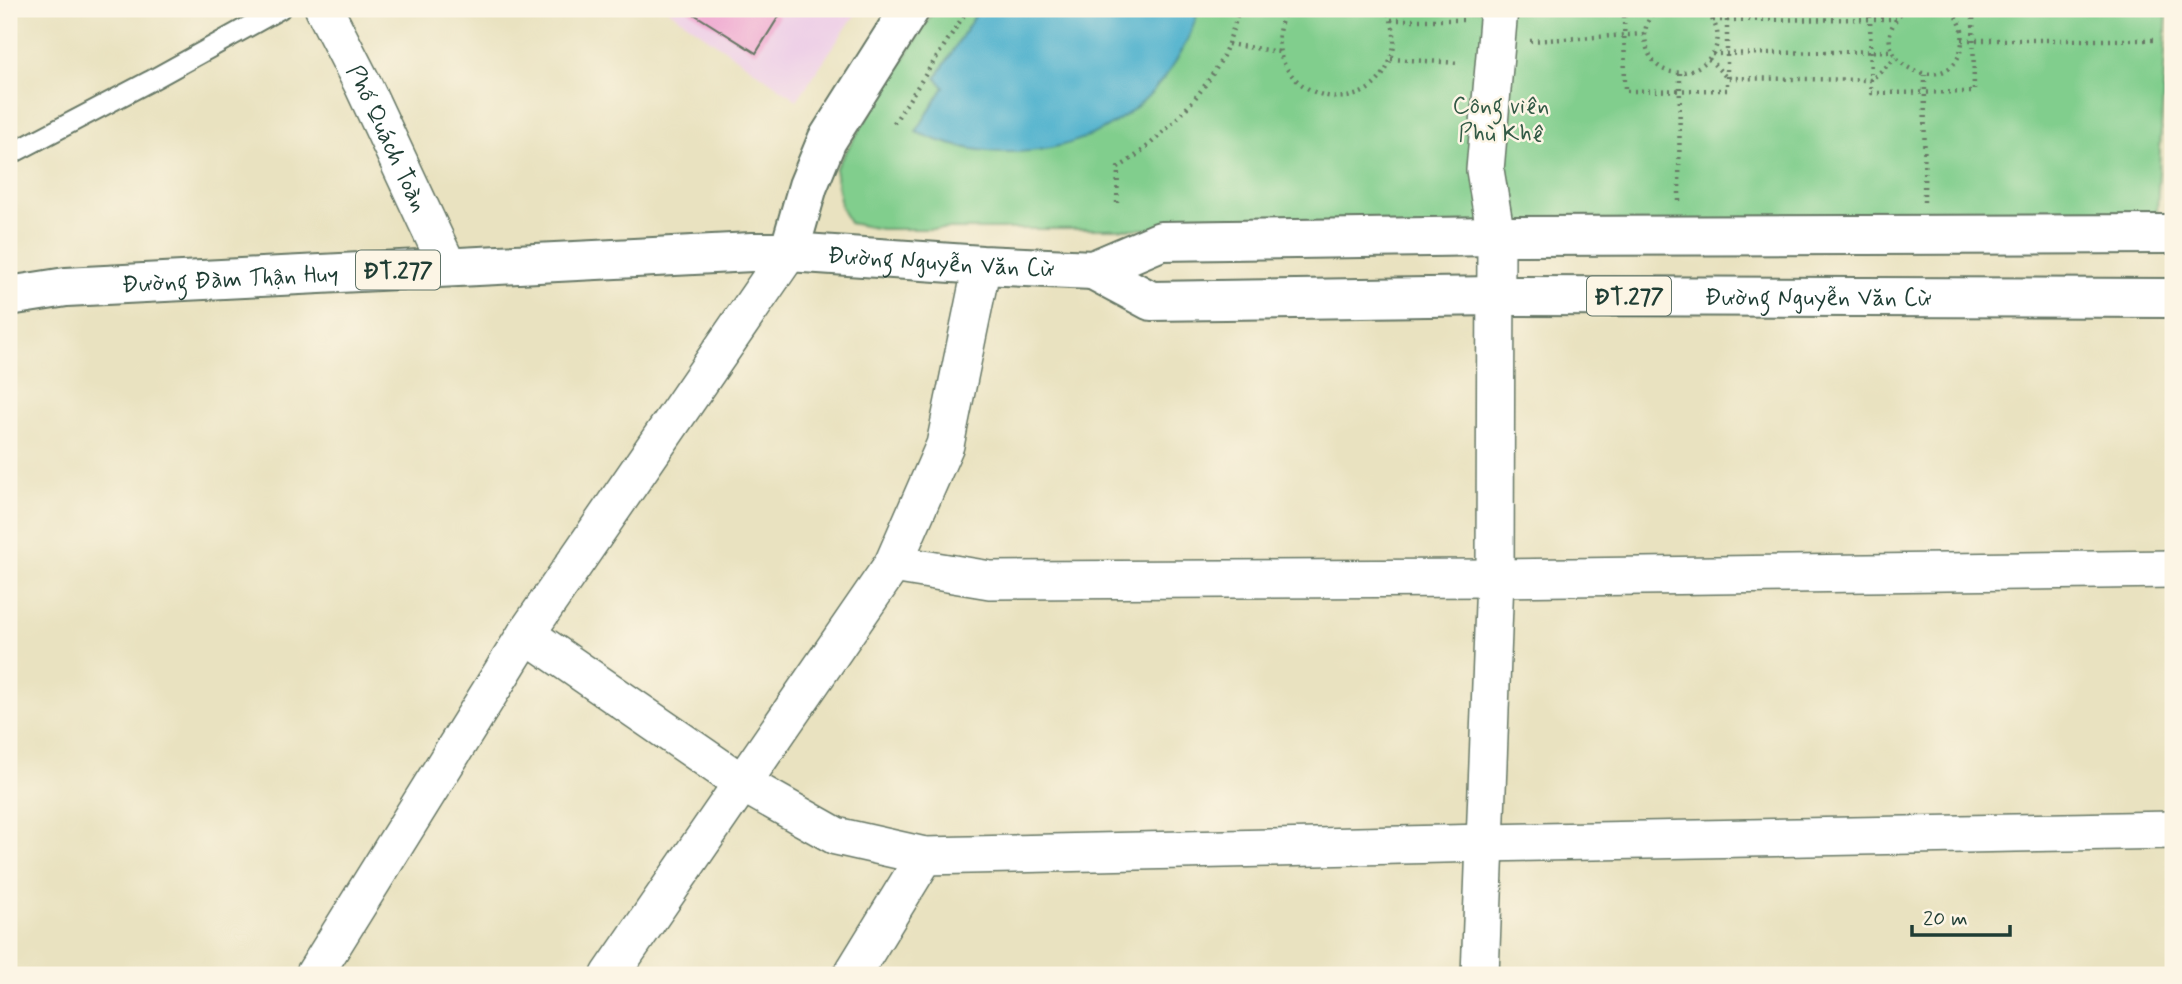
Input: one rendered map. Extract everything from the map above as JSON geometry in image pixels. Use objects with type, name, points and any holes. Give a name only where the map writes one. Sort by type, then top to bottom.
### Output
[{"type":"main road","points":[[789,251],[808,186],[827,140],[910,9]]},
{"type":"main road","name":"Đường Nguyễn Văn Cừ","points":[[1093,270],[1161,241],[1496,236],[2173,234]]},
{"type":"main road","name":"Đường Đàm Thận Huy","points":[[9,296],[66,287],[789,251]]},
{"type":"main road","name":"Đường Nguyễn Văn Cừ","points":[[789,251],[1093,270],[1151,301],[1495,296],[2173,298]]},
{"type":"street","name":"Phố Quách Toàn","points":[[324,9],[363,85],[448,267]]},
{"type":"street","points":[[1480,975],[1495,578],[1496,236],[1485,170],[1497,34]]},
{"type":"street","points":[[314,975],[526,634],[789,251]]},
{"type":"street","points":[[610,975],[892,564],[945,445],[982,265]]},
{"type":"street","points":[[892,564],[990,580],[1495,578],[2173,569]]},
{"type":"street","points":[[526,634],[742,783],[836,836],[925,856],[2173,830]]},
{"type":"street","points":[[852,975],[925,856]]},
{"type":"lane","points":[[9,155],[280,9]]},
{"type":"path","points":[[894,123],[966,9]]},
{"type":"path","points":[[1117,203],[1118,168],[1159,135],[1199,93],[1213,74],[1228,44],[1239,9]]},
{"type":"path","points":[[1287,9],[1279,31],[1280,52],[1290,73],[1301,85],[1314,93],[1337,98],[1367,89],[1384,73],[1394,44],[1391,20],[1386,9]]},
{"type":"path","points":[[1624,9],[1625,91],[1727,90],[1727,9]]},
{"type":"path","points":[[1657,9],[1648,21],[1646,48],[1656,64],[1667,70],[1692,71],[1711,57],[1727,54],[1893,51]]},
{"type":"path","points":[[1704,9],[1713,20],[1717,32],[1711,57]]},
{"type":"path","points":[[1870,9],[1871,93],[1974,92],[1973,9]]},
{"type":"path","points":[[1893,9],[1898,17]]},
{"type":"path","points":[[1905,9],[1894,22],[1890,41],[1893,51],[1896,58],[1913,72],[1925,75],[1949,67],[1957,58],[1962,40],[1960,22],[1947,9]]},
{"type":"path","points":[[1713,20],[1898,17]]},
{"type":"path","points":[[1391,20],[1497,34],[1645,34]]},
{"type":"path","points":[[1391,59],[1497,34]]},
{"type":"path","points":[[1962,40],[2155,40]]},
{"type":"path","points":[[1228,44],[1280,52]]},
{"type":"path","points":[[1711,57],[1727,78]]},
{"type":"path","points":[[1727,78],[1871,80],[1896,58]]},
{"type":"path","points":[[1679,205],[1680,72]]},
{"type":"path","points":[[1924,203],[1925,75]]},
{"type":"shaded area","points":[[667,9],[859,9],[797,100]]},
{"type":"green space","name":"Công viên Phù Khê","points":[[935,9],[2167,9],[2157,212],[2144,229],[881,229],[849,223],[841,207],[835,169]]},
{"type":"water","points":[[979,9],[1199,9],[1181,53],[1155,89],[1123,117],[1087,137],[1046,149],[1004,152],[960,147],[916,132],[944,87],[936,78]]},
{"type":"building","points":[[686,9],[767,9],[779,16],[756,53]]}]
